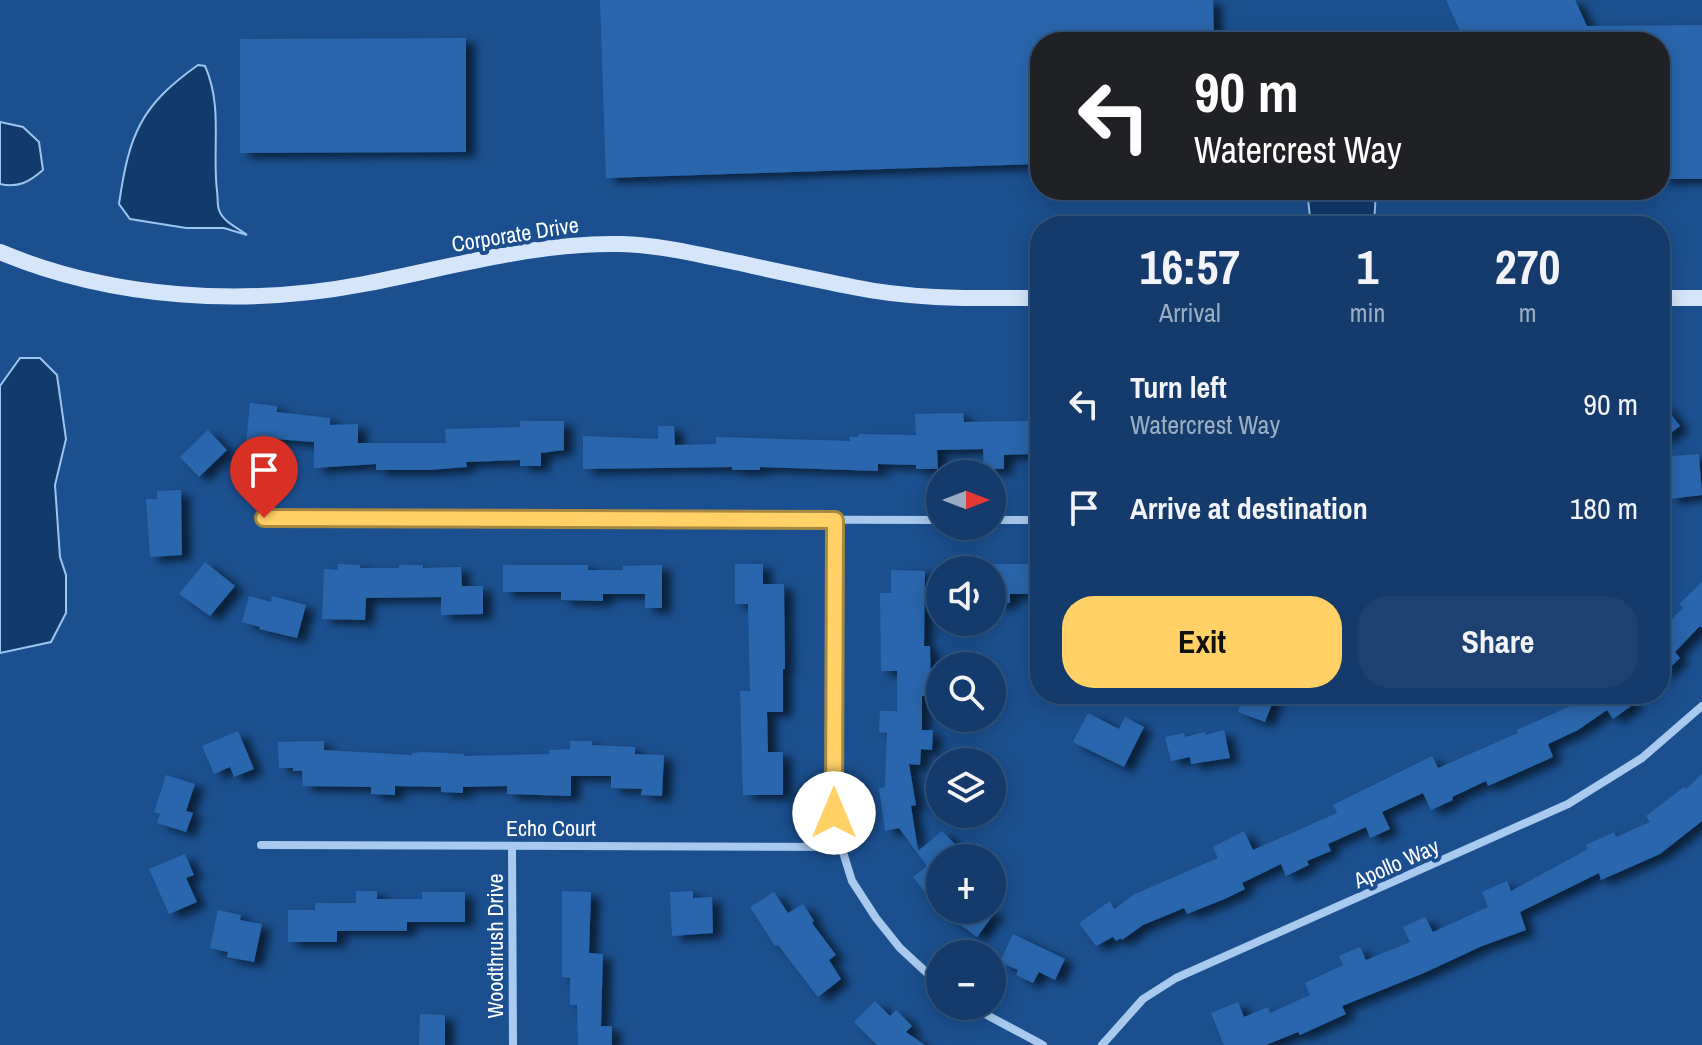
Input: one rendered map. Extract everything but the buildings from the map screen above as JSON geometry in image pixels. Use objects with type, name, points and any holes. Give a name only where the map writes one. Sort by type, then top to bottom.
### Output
[{"type":"street","name":"Corporate Drive","points":[[0,252],[68,275],[120,286],[184,294],[253,295],[362,285],[551,247],[635,244],[892,293],[939,298],[1030,298]]},
{"type":"street","points":[[1670,298],[1702,298]]},
{"type":"street","points":[[264,518],[926,520]]},
{"type":"street","points":[[835,520],[834,813],[840,847],[852,881],[876,918],[900,948],[926,972]]},
{"type":"street","points":[[1006,520],[1030,520]]},
{"type":"street","name":"Apollo Way","points":[[1102,1045],[1143,999],[1176,978],[1560,809],[1642,758],[1702,706]]},
{"type":"street","name":"Echo Court","points":[[261,845],[840,847]]},
{"type":"street","name":"Woodthrush Drive","points":[[512,846],[513,1045]]},
{"type":"street","points":[[996,1020],[1043,1045]]},
{"type":"water","points":[[198,65],[205,66],[214,96],[218,208],[227,221],[247,235],[224,228],[186,228],[130,219],[119,204],[127,159],[140,124],[163,94]]},
{"type":"water","points":[[0,122],[23,127],[39,142],[43,170],[23,183],[0,184]]},
{"type":"water","points":[[1308,200],[1375,200],[1375,216],[1310,216]]},
{"type":"water","points":[[20,358],[40,358],[57,375],[66,439],[55,485],[60,557],[66,575],[66,613],[51,642],[0,653],[0,386]]},
{"type":"route","points":[[264,518],[835,520],[834,813]]}]
